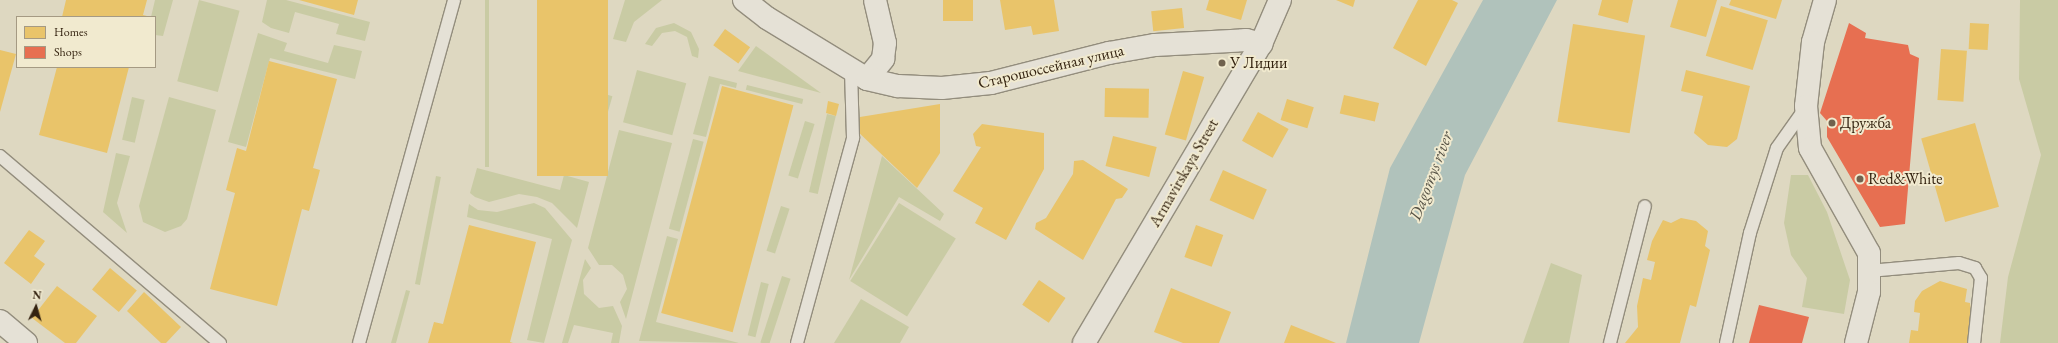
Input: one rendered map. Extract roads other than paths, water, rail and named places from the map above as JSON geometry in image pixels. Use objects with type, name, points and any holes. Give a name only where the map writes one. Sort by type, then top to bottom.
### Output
[{"type":"street","name":"Старошоссейная улица","points":[[744,0],[767,18],[859,74],[898,86],[942,88],[991,83],[1109,53],[1155,46],[1246,40],[1261,44]]},
{"type":"street","points":[[859,74],[883,59],[885,43],[875,0]]},
{"type":"street","name":"Armavirskaya Street","points":[[1084,343],[1261,44],[1280,0]]},
{"type":"street","points":[[1825,0],[1813,42],[1806,106],[1810,148],[1869,253],[1869,292],[1856,343]]},
{"type":"street","points":[[0,321],[26,343]]},
{"type":"lane","points":[[359,343],[454,0]]},
{"type":"lane","points":[[797,343],[853,138],[859,74]]},
{"type":"lane","points":[[1726,343],[1750,233],[1778,148],[1806,106]]},
{"type":"lane","points":[[0,156],[220,343]]},
{"type":"lane","points":[[1610,343],[1645,206]]},
{"type":"lane","points":[[1869,271],[1959,263],[1975,268],[1981,278],[1974,343]]},
{"type":"water","name":"Dagomys river","points":[[1483,0],[1557,0],[1465,175],[1419,343],[1346,343],[1390,168]]},
{"type":"place","name":"У Лидии","points":[[1222,63]]},
{"type":"place","name":"Дружба","points":[[1832,123]]},
{"type":"place","name":"Red&White","points":[[1860,179]]}]
